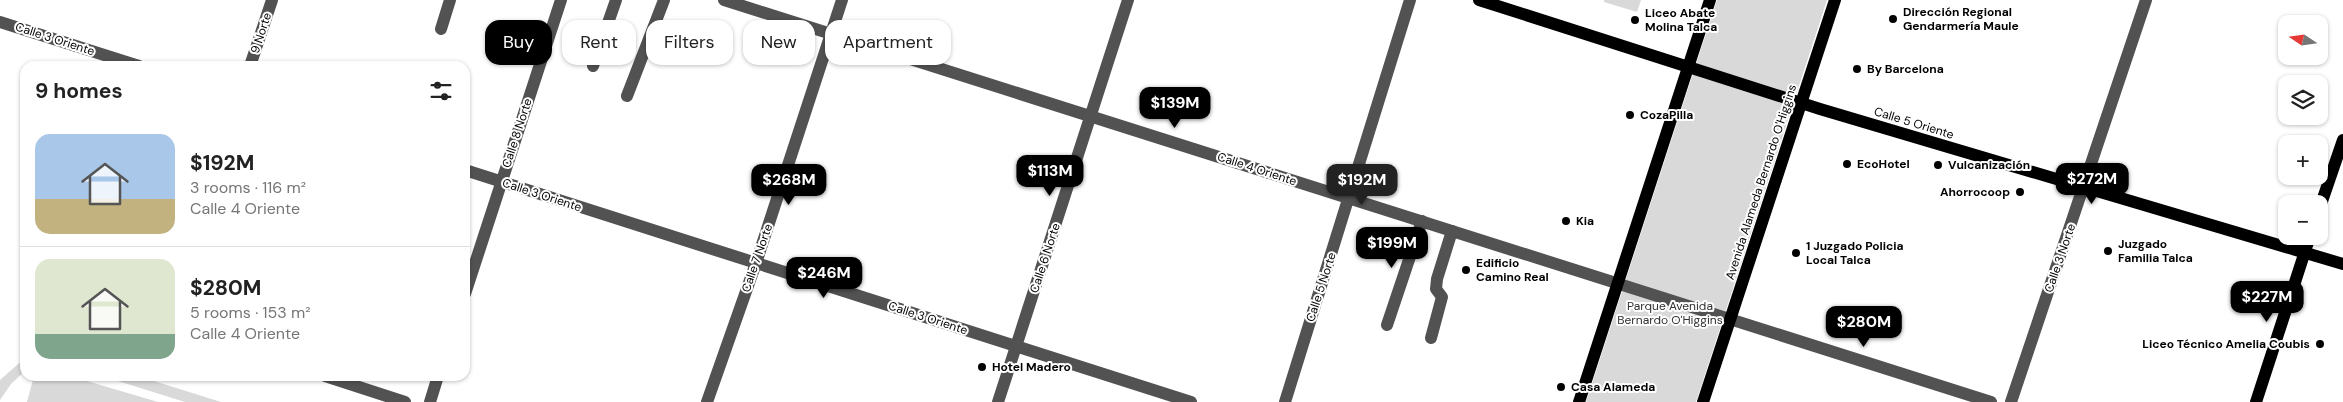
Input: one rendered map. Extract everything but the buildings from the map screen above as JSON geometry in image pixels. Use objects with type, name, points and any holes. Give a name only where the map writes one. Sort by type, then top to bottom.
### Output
[{"type":"main road","name":"Calle 5 Oriente","points":[[1479,0],[1802,103],[2343,264]]},
{"type":"main road","points":[[1578,402],[1710,0]]},
{"type":"main road","name":"Avenida Alameda Bernardo O'Higgins","points":[[1703,402],[1835,0]]},
{"type":"main road","points":[[2324,195],[2343,140]]},
{"type":"main road","points":[[2256,402],[2307,245]]},
{"type":"street","name":"9 Norte","points":[[252,61],[272,0]]},
{"type":"street","points":[[441,29],[450,0]]},
{"type":"street","name":"Calle 8 Norte","points":[[470,279],[561,0]]},
{"type":"street","points":[[593,66],[616,0]]},
{"type":"street","points":[[627,96],[664,0]]},
{"type":"street","name":"Calle 4 Oriente","points":[[724,0],[825,32]]},
{"type":"street","name":"Calle 7 Norte","points":[[836,20],[842,0]]},
{"type":"street","name":"Calle 6 Norte","points":[[998,402],[1128,0]]},
{"type":"street","name":"Calle 5 Norte","points":[[1285,402],[1350,199],[1410,0]]},
{"type":"street","name":"Calle 3 Norte","points":[[2011,402],[2146,0]]},
{"type":"street","name":"Calle 3 Oriente","points":[[0,22],[123,61]]},
{"type":"street","name":"Calle 7 Norte","points":[[707,402],[756,263],[825,52]]},
{"type":"street","name":"Calle 4 Oriente","points":[[929,65],[1991,402]]},
{"type":"street","name":"Calle 3 Oriente","points":[[470,172],[1191,402]]},
{"type":"street","points":[[1387,326],[1422,222]]},
{"type":"street","points":[[1431,338],[1442,297],[1436,289],[1437,279],[1452,231]]},
{"type":"street","points":[[340,381],[405,402]]},
{"type":"street","points":[[430,402],[436,381]]},
{"type":"green space","points":[[1604,0],[1641,0],[1637,12],[1604,2]]},
{"type":"green space","name":"Parque Avenida Bernardo O'Higgins","points":[[1717,0],[1827,0],[1696,402],[1586,402]]},
{"type":"green space","points":[[20,362],[20,376],[11,384],[0,400],[0,380]]},
{"type":"green space","points":[[33,381],[87,381],[158,402],[27,402]]},
{"type":"green space","points":[[118,381],[154,381],[221,402],[185,402]]},
{"type":"place","name":"Dirección Regional Gendarmería Maule","points":[[1893,19]]},
{"type":"place","name":"Liceo Abate Molina Talca","points":[[1635,20]]},
{"type":"place","name":"By Barcelona","points":[[1857,69]]},
{"type":"place","name":"CozaPilla","points":[[1630,115]]},
{"type":"place","name":"EcoHotel","points":[[1847,164]]},
{"type":"place","name":"Vulcanización","points":[[1938,165]]},
{"type":"place","name":"Ahorrocoop","points":[[2020,192]]},
{"type":"place","name":"Kia","points":[[1566,221]]},
{"type":"place","name":"Juzgado Familia Talca","points":[[2108,251]]},
{"type":"place","name":"1 Juzgado Policia Local Talca","points":[[1796,253]]},
{"type":"place","name":"Edificio Camino Real","points":[[1466,270]]},
{"type":"place","name":"Liceo Técnico Amelia Coubis","points":[[2320,344]]},
{"type":"place","name":"Hotel Madero","points":[[982,367]]},
{"type":"place","name":"Casa Alameda","points":[[1561,387]]}]
